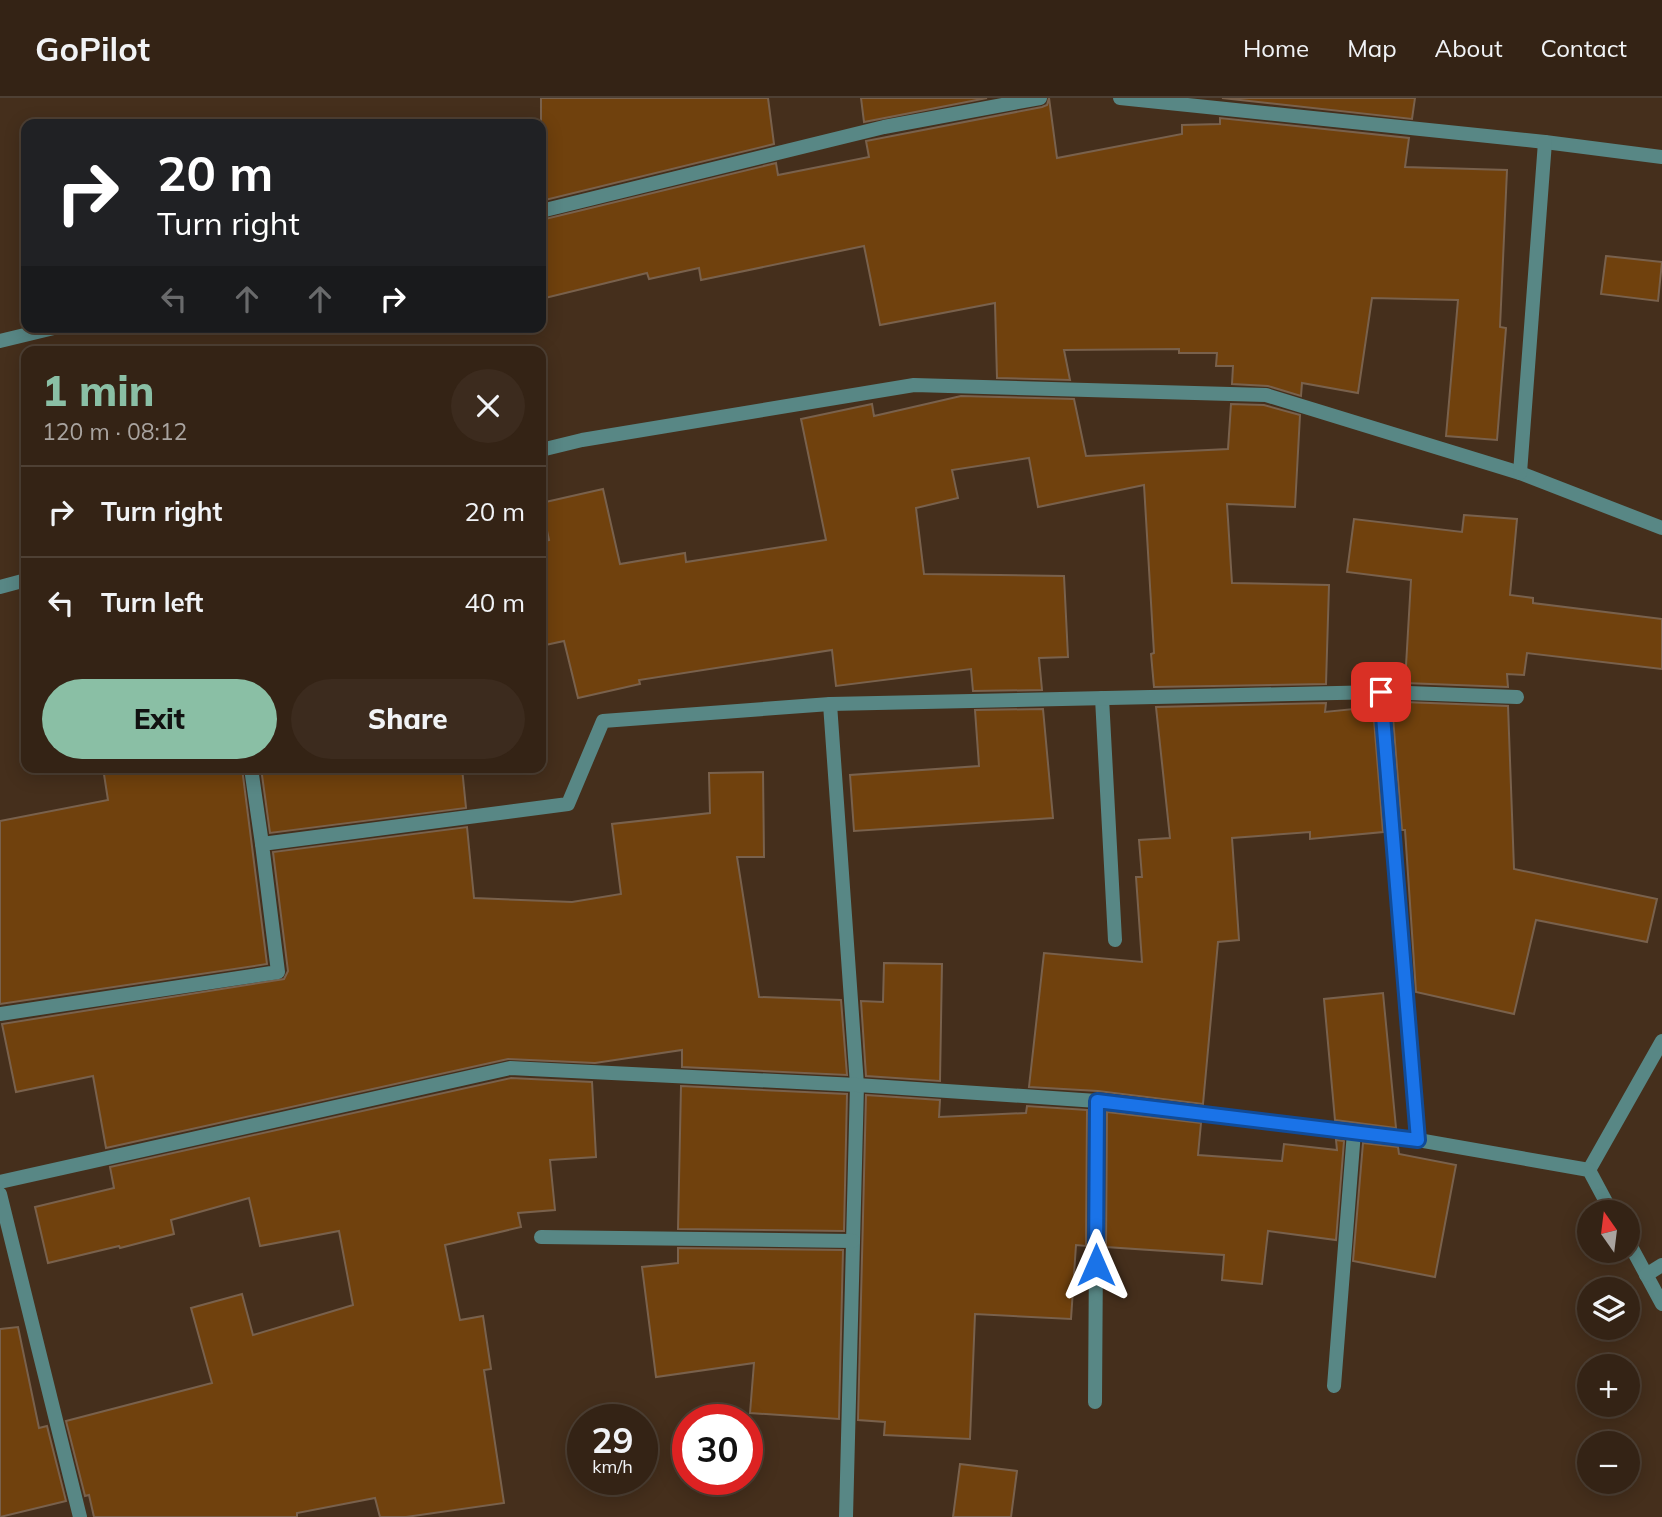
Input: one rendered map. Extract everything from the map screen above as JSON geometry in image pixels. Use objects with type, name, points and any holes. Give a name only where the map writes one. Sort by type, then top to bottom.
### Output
[{"type":"street","points":[[546,210],[884,127],[1040,98]]},
{"type":"street","points":[[1120,98],[1545,142],[1662,157]]},
{"type":"street","points":[[1520,473],[1545,142]]},
{"type":"street","points":[[0,341],[33,333]]},
{"type":"street","points":[[546,449],[582,440],[914,385],[1266,395],[1520,473],[1662,528]]},
{"type":"street","points":[[0,587],[21,581]]},
{"type":"street","points":[[1381,692],[1418,1140]]},
{"type":"street","points":[[262,844],[568,804],[603,721],[830,704],[1381,692],[1517,697]]},
{"type":"street","points":[[1102,698],[1115,940]]},
{"type":"street","points":[[830,704],[857,1085],[845,1517]]},
{"type":"street","points":[[0,1014],[278,972],[252,773]]},
{"type":"street","points":[[1589,1170],[1662,1041]]},
{"type":"street","points":[[0,1182],[510,1068],[857,1085],[1097,1101],[1418,1140],[1589,1170]]},
{"type":"street","points":[[1095,1402],[1097,1101]]},
{"type":"street","points":[[1334,1386],[1354,1132]]},
{"type":"street","points":[[1589,1170],[1605,1200]]},
{"type":"street","points":[[0,1194],[79,1517]]},
{"type":"street","points":[[541,1237],[853,1241]]},
{"type":"street","points":[[1640,1264],[1662,1304]]},
{"type":"street","points":[[1646,1275],[1662,1265]]},
{"type":"building","points":[[541,98],[768,98],[774,144],[546,200],[546,119],[541,119]]},
{"type":"building","points":[[861,98],[987,98],[864,122]]},
{"type":"building","points":[[1049,98],[1057,158],[1182,134],[1182,125],[1220,124],[1220,118],[1409,138],[1405,167],[1507,170],[1500,327],[1506,328],[1497,440],[1446,436],[1458,300],[1372,298],[1358,393],[1302,383],[1301,396],[1268,386],[1232,384],[1233,366],[1216,366],[1217,353],[1179,353],[1179,349],[1064,350],[1070,380],[997,378],[995,303],[880,325],[864,246],[701,280],[699,268],[649,279],[647,273],[546,298],[546,219],[776,163],[778,175],[869,157],[866,141],[1047,105]]},
{"type":"building","points":[[1222,98],[1415,98],[1412,119]]},
{"type":"building","points":[[1606,256],[1662,262],[1658,301],[1601,294]]},
{"type":"building","points":[[961,396],[1074,399],[1086,456],[1228,449],[1231,404],[1264,405],[1300,415],[1295,507],[1227,504],[1232,583],[1329,585],[1326,684],[1154,687],[1144,485],[1038,507],[1029,458],[952,470],[958,498],[916,508],[924,574],[1064,576],[1068,657],[1039,658],[1042,690],[973,691],[971,669],[836,686],[832,650],[639,680],[640,684],[578,698],[564,641],[546,645],[546,541],[549,540],[546,502],[603,489],[620,564],[685,553],[686,562],[826,540],[801,419],[872,404],[874,416]]},
{"type":"building","points":[[1464,515],[1517,519],[1510,595],[1533,598],[1533,603],[1662,619],[1662,669],[1527,653],[1524,675],[1507,674],[1508,687],[1405,683],[1411,580],[1347,572],[1354,519],[1462,532]]},
{"type":"building","points":[[1404,702],[1508,706],[1514,869],[1657,899],[1647,942],[1536,920],[1514,1014],[1416,992],[1405,830],[1402,830],[1392,705]]},
{"type":"building","points":[[1326,703],[1325,712],[1373,707],[1383,832],[1310,839],[1310,832],[1232,838],[1239,940],[1218,942],[1203,1104],[1098,1091],[1029,1087],[1044,953],[1142,962],[1136,877],[1142,877],[1139,840],[1170,838],[1156,707]]},
{"type":"building","points":[[1043,709],[1053,818],[854,831],[850,775],[979,766],[975,710]]},
{"type":"building","points":[[763,772],[764,857],[737,857],[759,997],[841,1000],[847,1075],[682,1067],[682,1050],[595,1063],[508,1059],[106,1148],[93,1076],[16,1092],[2,1024],[284,979],[288,971],[273,852],[467,827],[474,898],[572,902],[621,894],[612,824],[710,813],[709,773]]},
{"type":"building","points":[[104,773],[243,773],[267,964],[0,1004],[0,821],[108,800]]},
{"type":"building","points":[[262,773],[462,773],[466,808],[270,833]]},
{"type":"building","points":[[884,963],[942,964],[940,1081],[866,1076],[861,1001],[883,1002]]},
{"type":"building","points":[[1383,993],[1396,1128],[1335,1120],[1324,999]]},
{"type":"building","points":[[511,1078],[592,1082],[596,1157],[550,1160],[555,1210],[518,1213],[521,1227],[445,1245],[460,1320],[483,1316],[491,1369],[484,1370],[504,1503],[406,1517],[380,1517],[375,1498],[297,1513],[297,1517],[94,1517],[89,1495],[85,1496],[66,1421],[212,1383],[191,1308],[242,1294],[253,1335],[353,1305],[339,1231],[260,1246],[249,1198],[171,1220],[174,1234],[48,1263],[35,1207],[114,1188],[110,1167]]},
{"type":"building","points":[[681,1086],[847,1094],[844,1231],[678,1229]]},
{"type":"building","points":[[866,1095],[940,1100],[939,1117],[1026,1113],[1027,1106],[1087,1110],[1086,1246],[1076,1245],[1071,1319],[975,1314],[970,1439],[884,1435],[885,1422],[858,1420]]},
{"type":"building","points":[[1107,1112],[1201,1123],[1198,1155],[1282,1161],[1284,1144],[1337,1150],[1336,1140],[1344,1141],[1336,1240],[1268,1231],[1262,1284],[1222,1280],[1224,1255],[1106,1247]]},
{"type":"building","points":[[1363,1143],[1398,1147],[1399,1154],[1456,1165],[1435,1277],[1353,1261]]},
{"type":"building","points":[[678,1248],[843,1250],[839,1419],[763,1414],[763,1404],[751,1404],[754,1363],[656,1377],[642,1267],[678,1263]]},
{"type":"building","points":[[18,1327],[39,1428],[47,1426],[66,1501],[0,1517],[0,1329]]},
{"type":"building","points":[[960,1464],[1017,1471],[1011,1517],[953,1517]]},
{"type":"route","points":[[1096,1265],[1097,1101],[1418,1140],[1381,692]]}]
